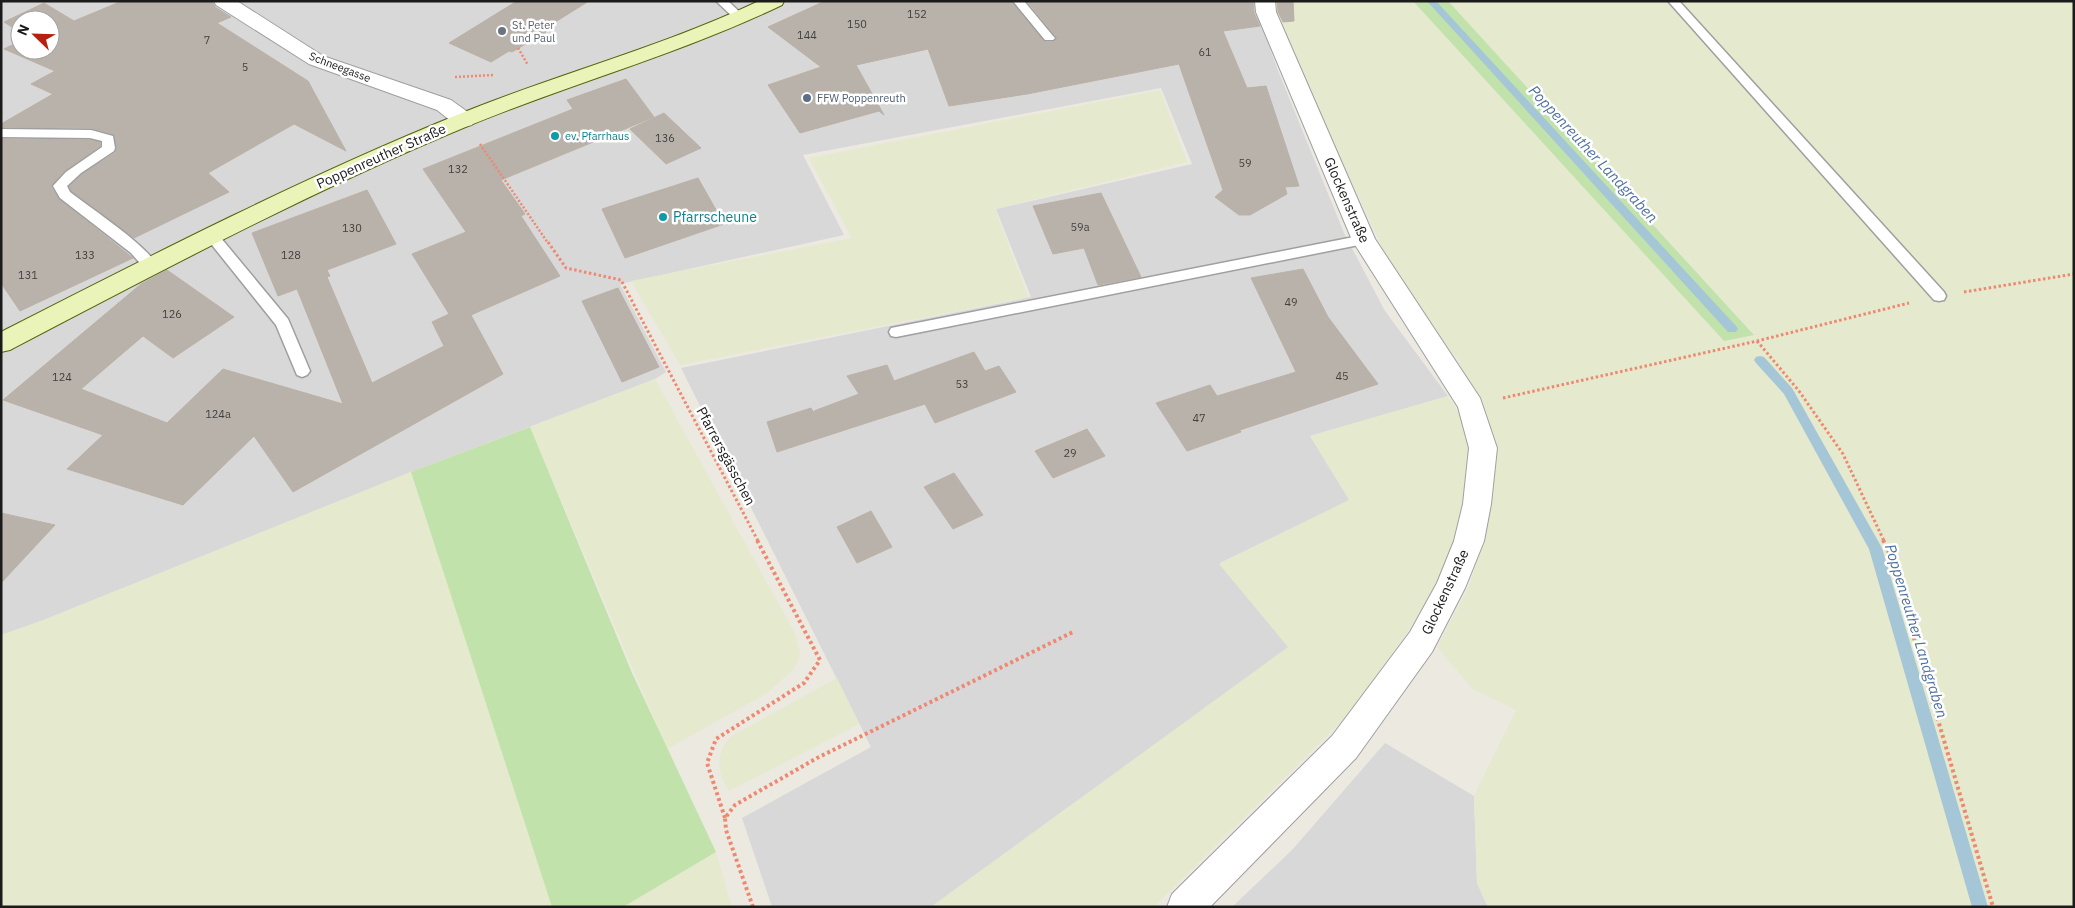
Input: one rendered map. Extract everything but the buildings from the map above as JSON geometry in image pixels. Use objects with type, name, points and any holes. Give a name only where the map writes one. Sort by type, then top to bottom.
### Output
[{"type":"street","name":"Schneegasse","points":[[223,1],[316,60],[444,105],[464,120]]},
{"type":"street","name":"Poppenreuther Straße","points":[[1,343],[211,235],[387,152],[464,120],[679,45],[775,1]]},
{"type":"street","name":"Glockenstraße","points":[[1185,907],[1344,746],[1421,642],[1453,580],[1469,541],[1477,504],[1483,448],[1471,405],[1364,240],[1266,12],[1265,1]]},
{"type":"lane","points":[[721,1],[740,18]]},
{"type":"lane","points":[[1018,1],[1049,38]]},
{"type":"lane","points":[[1673,1],[1939,296]]},
{"type":"lane","points":[[1,133],[91,134],[108,139],[108,148],[95,160],[68,175],[60,186],[65,195],[136,250],[151,266]]},
{"type":"lane","points":[[211,235],[283,323],[302,371]]},
{"type":"lane","points":[[896,332],[1364,240]]},
{"type":"path","points":[[518,48],[530,68]]},
{"type":"path","name":"Pfarrersgässchen","points":[[464,120],[566,268],[621,280],[820,660],[804,684],[716,738],[707,763],[725,818],[726,830],[753,907]]},
{"type":"path","points":[[1471,405],[1757,341],[1939,296],[2074,274]]},
{"type":"path","points":[[1757,341],[1800,392],[1843,454],[1888,550],[1993,907]]},
{"type":"path","points":[[725,818],[735,805],[817,758],[1073,632]]},
{"type":"shaded area","points":[[1,1],[1257,1],[1258,13],[1277,68],[1344,233],[1385,311],[1448,396],[1310,436],[1350,500],[1220,563],[1289,647],[931,907],[772,907],[742,818],[871,747],[681,368],[1031,297],[996,209],[1192,164],[1161,88],[803,155],[844,235],[620,284],[666,372],[655,379],[411,472],[41,621],[1,635]]},
{"type":"shaded area","points":[[1385,743],[1474,796],[1477,883],[1488,907],[1232,907],[1292,850]]},
{"type":"green space","points":[[1274,1],[1413,1],[1724,341],[1754,334],[1448,1],[2074,1],[2074,907],[1488,907],[1477,883],[1474,796],[1516,710],[1473,689],[1437,647],[1469,587],[1485,532],[1493,469],[1491,431],[1458,360],[1421,313],[1383,249],[1286,42]]},
{"type":"green space","points":[[1413,1],[1448,1],[1754,335],[1724,341]]},
{"type":"green space","points":[[1160,90],[1187,162],[995,209],[1028,297],[680,365],[631,281],[852,238],[809,158]]},
{"type":"green space","points":[[655,379],[795,634],[800,654],[794,669],[767,693],[667,749],[530,427]]},
{"type":"green space","points":[[1448,396],[1467,427],[1471,458],[1462,521],[1446,563],[1428,598],[1404,637],[1346,717],[1154,907],[931,907],[1288,647],[1219,564],[1349,500],[1310,436]]},
{"type":"green space","points":[[530,427],[632,673],[716,852],[623,907],[552,907],[411,472]]},
{"type":"green space","points":[[411,472],[552,907],[1,907],[1,635],[41,621]]},
{"type":"green space","points":[[837,678],[859,724],[729,791],[721,776],[719,763],[722,748],[730,737]]},
{"type":"green space","points":[[716,852],[732,907],[623,907]]},
{"type":"waterway","name":"Poppenreuther Landgraben","points":[[1431,1],[1732,329]]},
{"type":"waterway","name":"Poppenreuther Landgraben","points":[[1760,360],[1788,391],[1875,548],[1980,907]]},
{"type":"place","name":"St. Peter und Paul","points":[[502,31]]},
{"type":"place","name":"FFW Poppenreuth","points":[[807,98]]},
{"type":"place","name":"ev. Pfarrhaus","points":[[555,136]]},
{"type":"place","name":"Pfarrscheune","points":[[663,217]]}]
